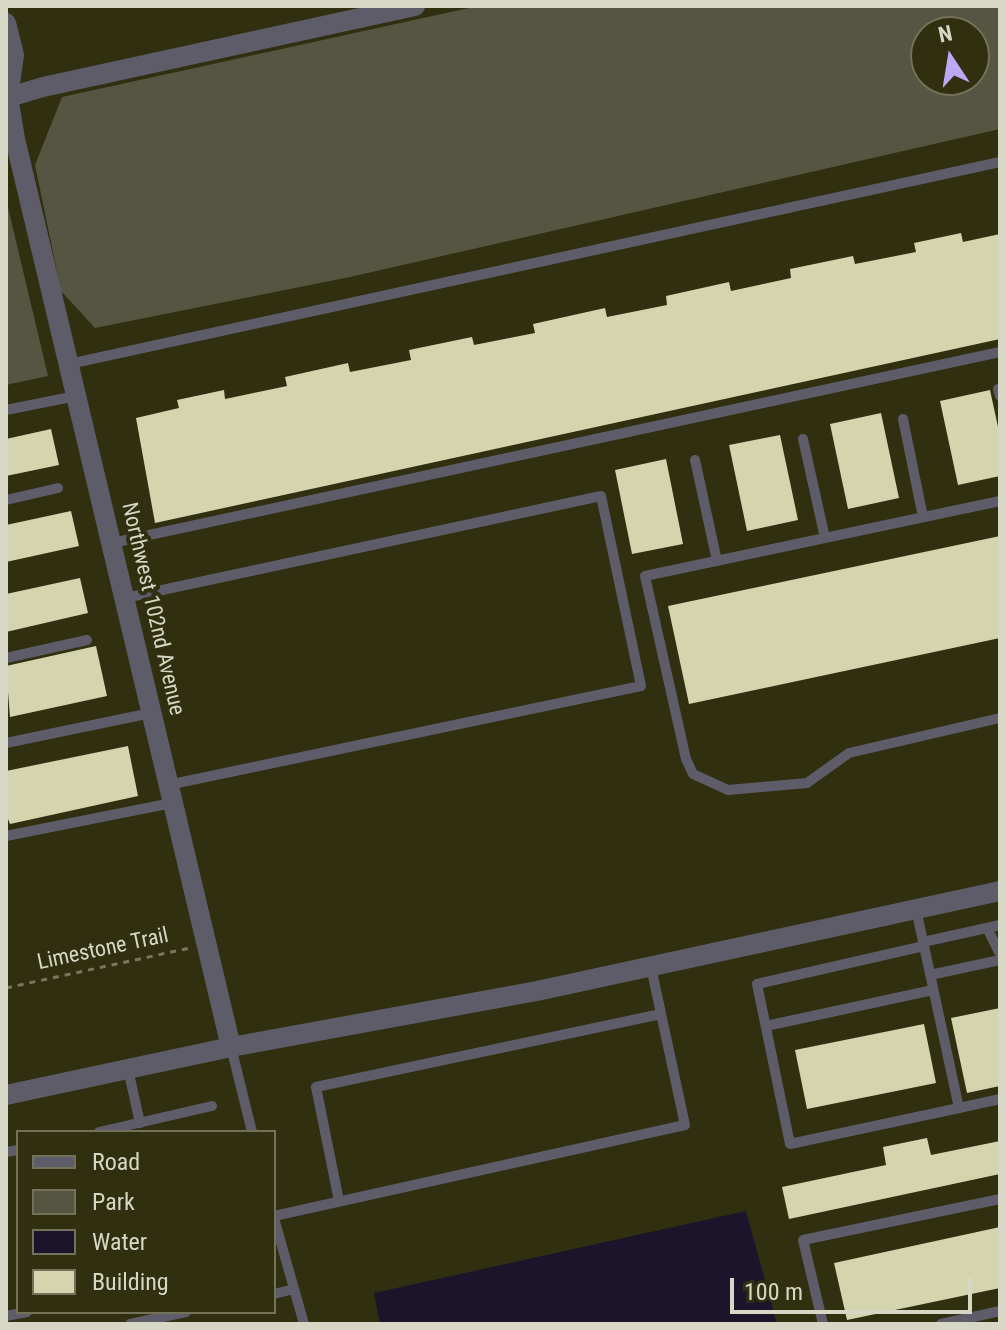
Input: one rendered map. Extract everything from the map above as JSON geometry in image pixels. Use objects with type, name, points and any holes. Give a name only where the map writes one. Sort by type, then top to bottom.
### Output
[{"type":"street","points":[[7,97],[415,6]]},
{"type":"street","name":"Northwest 102nd Avenue","points":[[6,23],[14,55],[7,97],[15,139],[231,1047]]},
{"type":"street","points":[[6,1095],[231,1047],[651,967],[1000,891]]},
{"type":"lane","points":[[69,364],[1000,162]]},
{"type":"lane","points":[[112,543],[1000,352]]},
{"type":"lane","points":[[6,410],[76,396]]},
{"type":"lane","points":[[903,419],[923,517]]},
{"type":"lane","points":[[803,439],[825,538]]},
{"type":"lane","points":[[695,460],[717,561]]},
{"type":"lane","points":[[6,500],[58,488]]},
{"type":"lane","points":[[6,836],[146,809],[170,794],[641,686],[601,496],[125,598]]},
{"type":"lane","points":[[1000,501],[645,576],[686,759],[693,774],[705,782],[728,790],[807,783],[849,753],[1000,718]]},
{"type":"lane","points":[[6,658],[87,640]]},
{"type":"lane","points":[[6,743],[151,713]]},
{"type":"lane","points":[[916,909],[959,1108]]},
{"type":"lane","points":[[1000,925],[757,984],[790,1144],[1000,1099]]},
{"type":"lane","points":[[930,975],[1000,957],[987,928]]},
{"type":"lane","points":[[276,1217],[685,1125],[651,967]]},
{"type":"lane","points":[[766,1026],[933,990]]},
{"type":"lane","points":[[339,1201],[316,1087],[661,1014]]},
{"type":"lane","name":"Northwest 102nd Avenue","points":[[231,1047],[252,1130]]},
{"type":"lane","points":[[128,1069],[140,1123]]},
{"type":"lane","points":[[108,1130],[212,1106]]},
{"type":"lane","points":[[823,1324],[803,1240],[1000,1199]]},
{"type":"lane","points":[[276,1235],[279,1262],[294,1289],[304,1324]]},
{"type":"lane","points":[[276,1294],[294,1289]]},
{"type":"lane","points":[[941,1324],[1000,1311]]},
{"type":"lane","points":[[130,1324],[176,1314]]},
{"type":"path","name":"Limestone Trail","points":[[6,988],[206,945]]},
{"type":"green space","points":[[478,6],[1000,6],[1000,129],[350,277],[95,328],[61,291],[35,165],[62,97]]},
{"type":"green space","points":[[6,199],[48,376],[6,385]]},
{"type":"water","points":[[746,1211],[777,1324],[380,1324],[374,1293]]},
{"type":"building","points":[[961,233],[963,242],[1000,234],[1000,339],[155,523],[136,418],[179,408],[177,400],[224,390],[225,399],[287,386],[285,377],[348,363],[350,372],[411,360],[409,350],[472,337],[474,345],[535,333],[533,324],[605,308],[607,317],[667,305],[666,296],[729,282],[731,291],[791,278],[790,269],[853,256],[855,264],[916,252],[914,243]]},
{"type":"building","points":[[990,390],[1000,436],[1000,476],[958,485],[940,401]]},
{"type":"building","points":[[881,413],[899,498],[848,509],[830,424]]},
{"type":"building","points":[[51,429],[59,465],[6,476],[6,439]]},
{"type":"building","points":[[780,435],[798,520],[747,531],[729,445]]},
{"type":"building","points":[[666,459],[683,544],[632,554],[615,470]]},
{"type":"building","points":[[71,511],[79,546],[6,562],[6,525]]},
{"type":"building","points":[[1000,536],[1000,638],[689,704],[668,606]]},
{"type":"building","points":[[80,578],[88,613],[6,632],[6,594]]},
{"type":"building","points":[[96,646],[107,696],[10,717],[6,666]]},
{"type":"building","points":[[128,746],[138,796],[10,824],[6,814],[6,771]]},
{"type":"building","points":[[1000,1008],[1000,1086],[967,1093],[951,1018]]},
{"type":"building","points":[[924,1024],[936,1083],[807,1109],[795,1050]]},
{"type":"building","points":[[927,1138],[931,1155],[1000,1141],[1000,1174],[789,1219],[782,1187],[886,1165],[883,1147]]},
{"type":"building","points":[[1000,1227],[1000,1288],[847,1320],[834,1263]]}]
